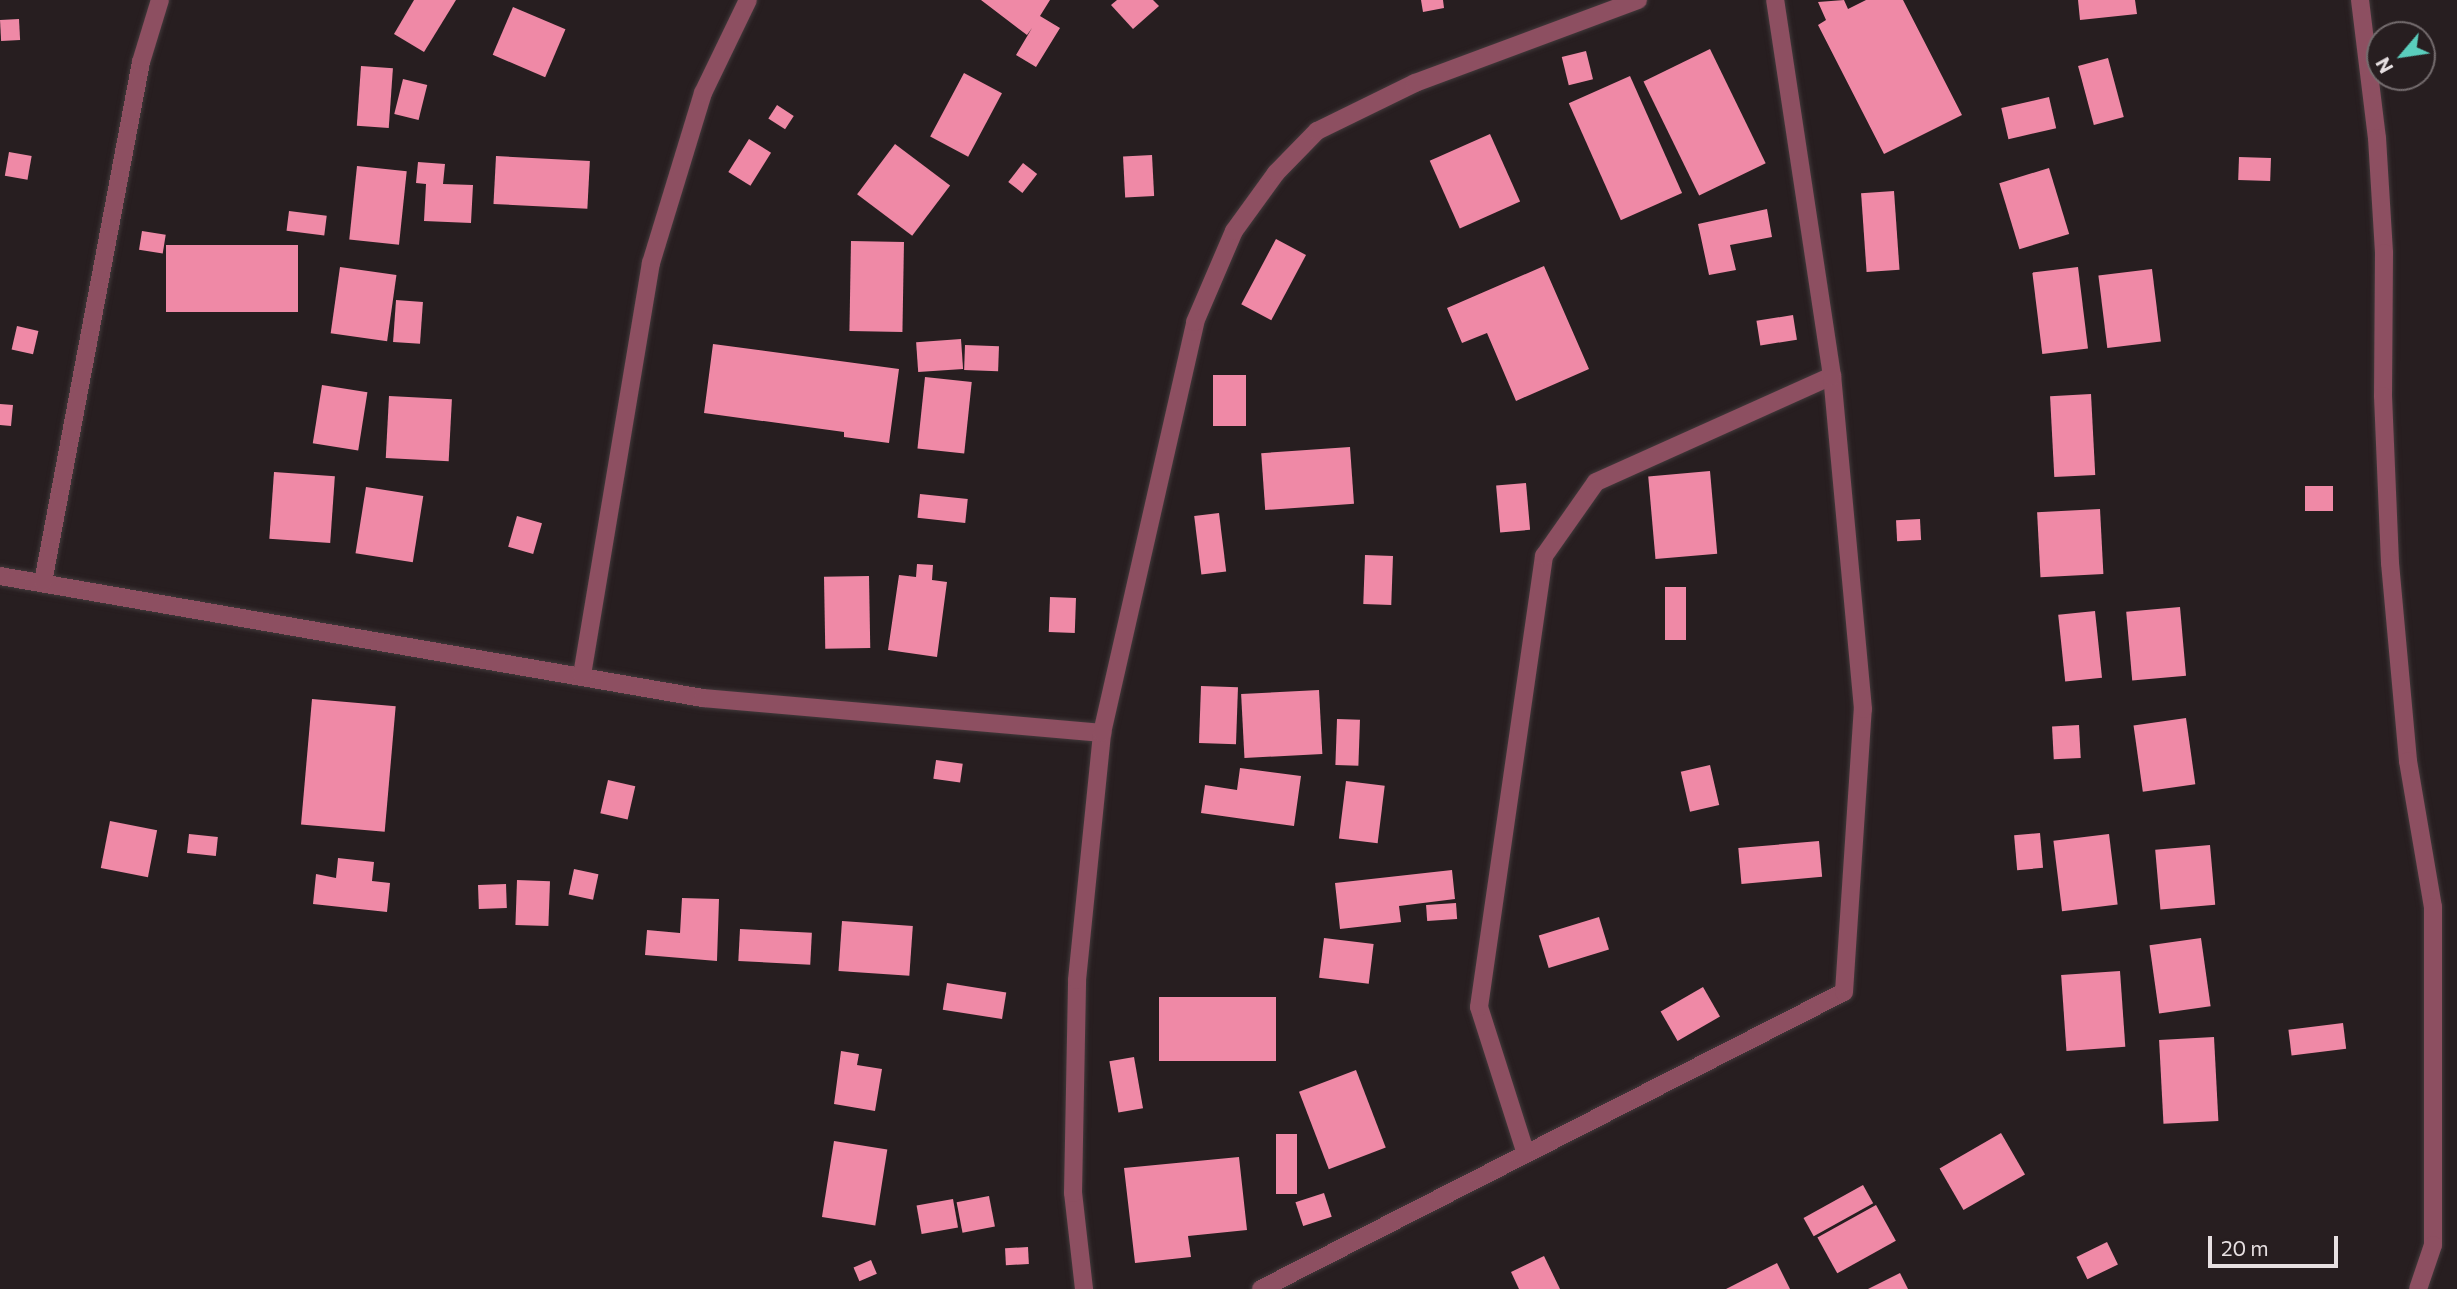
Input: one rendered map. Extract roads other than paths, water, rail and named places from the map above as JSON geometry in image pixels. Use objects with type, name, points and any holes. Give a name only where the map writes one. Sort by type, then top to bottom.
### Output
[{"type":"street","points":[[43,582],[141,62],[160,0]]},
{"type":"street","points":[[582,675],[651,263],[703,93],[748,0]]},
{"type":"street","points":[[1084,1289],[1073,1193],[1077,980],[1102,733],[1195,321],[1241,221],[1276,173],[1317,131],[1415,83],[1638,0]]},
{"type":"street","points":[[1261,1289],[1525,1151],[1844,992],[1863,709],[1832,376],[1775,0]]},
{"type":"street","points":[[2360,0],[2377,138],[2384,253],[2383,396],[2390,563],[2408,761],[2432,907],[2433,1245],[2418,1289]]},
{"type":"street","points":[[1525,1151],[1479,1007],[1544,556],[1596,482],[1832,376]]},
{"type":"street","points":[[0,576],[582,675],[702,698],[1102,733]]}]
